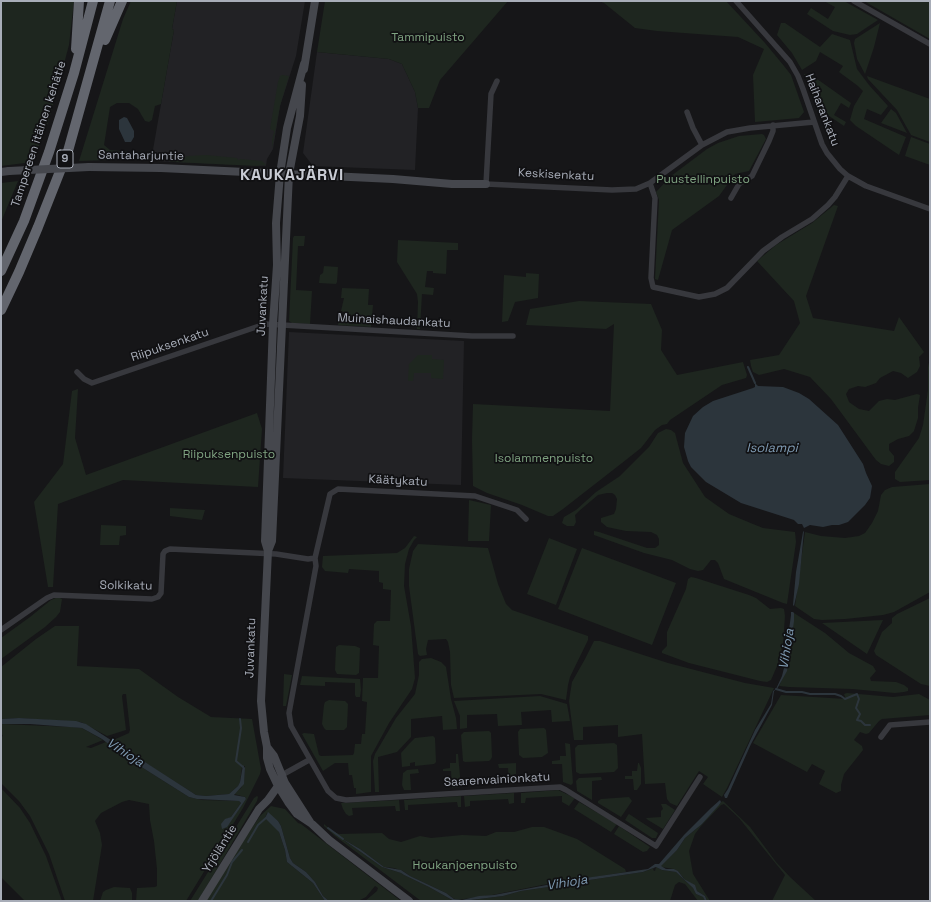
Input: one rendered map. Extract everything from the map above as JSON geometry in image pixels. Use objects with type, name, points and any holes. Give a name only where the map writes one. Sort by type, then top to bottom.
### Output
[{"type":"highway","points":[[74,73],[79,1]]},
{"type":"highway","name":"Tampereen itäinen kehätie","points":[[1,271],[24,221],[49,152],[74,73],[93,1]]},
{"type":"highway","name":"9","points":[[1,310],[25,259],[68,151],[110,1]]},
{"type":"highway","points":[[93,63],[122,1]]},
{"type":"main road","name":"Juvankatu","points":[[268,552],[265,541],[273,324],[277,265],[276,223],[280,174],[287,128],[304,64],[315,1]]},
{"type":"main road","name":"Juvankatu","points":[[304,64],[300,116],[289,174],[272,541],[268,552],[261,702],[267,758],[278,781],[312,824],[329,840],[409,901]]},
{"type":"main road","name":"Santaharjuntie","points":[[5,172],[89,167],[161,168],[280,174]]},
{"type":"main road","name":"Keskisenkatu","points":[[280,174],[393,179],[452,184],[486,184]]},
{"type":"main road","name":"Yrjöläntie","points":[[202,901],[259,809],[264,796],[278,781]]},
{"type":"street","name":"Haiharankatu","points":[[736,1],[790,62],[798,76],[814,122],[827,153],[833,162],[848,176],[876,190],[930,209]]},
{"type":"street","points":[[854,1],[930,44]]},
{"type":"street","points":[[486,184],[491,94],[497,81]]},
{"type":"street","points":[[687,112],[702,145]]},
{"type":"street","name":"Keskisenkatu","points":[[486,184],[628,190],[636,189],[650,183],[702,145],[720,135],[732,131],[773,125],[814,122]]},
{"type":"street","points":[[731,198],[739,184],[752,176],[771,136],[773,125]]},
{"type":"street","points":[[650,183],[655,198],[651,278],[653,287],[699,297],[714,294],[727,288],[763,251],[782,237],[812,219],[835,197],[848,176]]},
{"type":"street","name":"Riipuksenkatu","points":[[77,372],[84,379],[92,383],[265,324],[273,324]]},
{"type":"street","name":"Muinaishaudankatu","points":[[273,324],[472,336],[513,336]]},
{"type":"street","name":"Käätykatu","points":[[315,558],[329,498],[332,492],[338,489],[476,496],[517,510],[526,518]]},
{"type":"street","name":"Solkikatu","points":[[1,630],[47,598],[54,595],[152,599],[158,597],[161,593],[163,554],[165,551],[170,549],[268,552],[308,559],[315,558]]},
{"type":"street","name":"Saarenvainionkatu","points":[[315,558],[316,566],[289,713],[291,726],[309,760],[331,795],[341,800],[560,787],[656,846],[700,777]]},
{"type":"street","points":[[881,737],[890,725],[930,722]]},
{"type":"street","points":[[278,781],[309,760]]},
{"type":"shaded area","points":[[177,1],[305,1],[296,56],[280,106],[273,149],[267,159],[266,166],[151,161],[174,30],[172,29]]},
{"type":"shaded area","points":[[317,52],[389,59],[402,64],[415,92],[418,108],[415,170],[313,166],[303,153]]},
{"type":"shaded area","points":[[289,332],[464,341],[461,485],[283,478]]},
{"type":"green space","points":[[1,1],[74,1],[69,45],[49,120],[33,162],[1,166]]},
{"type":"green space","points":[[131,1],[177,1],[172,29],[174,30],[161,104],[155,106],[152,120],[149,122],[145,121],[138,109],[129,103],[117,103],[110,107],[104,145],[110,150],[142,153],[144,156],[143,159],[79,161],[123,19]]},
{"type":"green space","name":"Tammipuisto","points":[[325,1],[508,1],[440,80],[429,108],[418,108],[415,92],[402,64],[389,59],[317,52]]},
{"type":"green space","points":[[599,1],[726,1],[765,43],[791,75],[804,112],[799,118],[755,122],[753,75],[764,49],[738,37],[635,28],[604,3]]},
{"type":"green space","points":[[824,1],[844,1],[878,20],[857,34],[850,35],[833,31],[807,14],[811,8],[828,19],[835,7]]},
{"type":"green space","points":[[864,1],[930,1],[930,39]]},
{"type":"green space","points":[[781,23],[785,23],[820,47],[832,34],[850,40],[857,69],[888,106],[881,115],[867,109],[864,119],[906,137],[899,155],[856,126],[850,120],[854,106],[863,91],[839,72],[843,66],[820,52],[816,61],[802,70],[792,53],[777,35]]},
{"type":"green space","points":[[880,23],[865,74],[857,59],[854,43],[855,39]]},
{"type":"green space","points":[[804,74],[810,74],[851,103],[849,108],[841,103],[834,115],[846,122],[844,126],[826,114],[821,120]]},
{"type":"green space","points":[[280,76],[289,76],[280,106],[272,149],[274,131],[270,129],[278,82]]},
{"type":"green space","points":[[867,76],[930,99],[930,142],[911,135],[897,110],[868,79]]},
{"type":"green space","points":[[891,109],[896,113],[907,133],[881,123]]},
{"type":"green space","name":"Puustellinpuisto","points":[[762,134],[766,139],[749,171],[735,174],[719,196],[672,230],[658,280],[655,279],[659,200],[656,192],[671,176],[707,149],[718,143],[739,136]]},
{"type":"green space","points":[[911,137],[930,144],[930,165],[905,156]]},
{"type":"green space","points":[[206,155],[237,158],[238,160],[262,161],[266,165],[257,166],[173,162],[167,160]]},
{"type":"green space","points":[[18,181],[1,222],[1,183]]},
{"type":"green space","points":[[834,205],[838,206],[806,296],[813,318],[894,331],[899,317],[924,352],[919,357],[920,366],[917,372],[908,378],[901,373],[893,371],[880,378],[876,383],[865,387],[858,386],[849,389],[846,394],[849,402],[859,409],[869,411],[879,401],[887,399],[895,400],[917,394],[920,395],[918,418],[914,431],[909,436],[898,439],[889,444],[889,450],[894,456],[894,462],[889,466],[881,464],[876,460],[831,399],[810,377],[784,369],[759,375],[753,372],[751,366],[750,360],[779,355],[800,323],[794,301],[757,261],[776,245],[812,223]]},
{"type":"green space","points":[[294,236],[305,236],[304,246],[298,246],[296,290],[312,291],[310,324],[292,323],[289,321]]},
{"type":"green space","points":[[398,240],[458,243],[458,250],[447,250],[446,274],[427,271],[425,287],[434,288],[433,295],[422,294],[420,329],[417,329],[417,294],[397,262]]},
{"type":"green space","points":[[324,266],[338,267],[336,284],[319,283],[320,275],[323,273]]},
{"type":"green space","points":[[526,273],[539,274],[538,298],[515,302],[508,321],[502,322],[504,275],[526,277]]},
{"type":"green space","points":[[342,288],[369,289],[368,305],[373,305],[371,327],[338,325],[339,321],[343,321],[344,312],[341,311],[344,298],[341,298]]},
{"type":"green space","name":"Isolammenpuisto","points":[[579,301],[651,304],[662,330],[661,350],[677,375],[743,362],[747,375],[746,378],[722,385],[670,420],[667,424],[662,425],[655,430],[641,448],[563,509],[553,516],[548,516],[487,493],[473,486],[473,404],[610,411],[614,324],[606,329],[526,325],[530,309]]},
{"type":"green space","points":[[418,355],[432,355],[432,359],[444,360],[443,379],[431,378],[431,373],[414,373],[413,381],[408,381],[409,364]]},
{"type":"green space","points":[[930,358],[930,480],[900,482],[895,479],[895,472],[919,438],[923,425],[928,390],[928,367]]},
{"type":"green space","name":"Riipuksenpuisto","points":[[78,389],[75,438],[86,475],[257,413],[262,429],[258,487],[123,480],[58,504],[53,587],[48,587],[34,502],[63,464],[72,391]]},
{"type":"green space","points":[[666,429],[675,433],[683,463],[705,497],[729,514],[763,528],[795,532],[796,542],[787,604],[724,579],[718,563],[715,560],[711,560],[703,570],[698,571],[690,569],[672,560],[644,553],[594,535],[594,531],[599,532],[647,548],[655,548],[659,545],[657,535],[651,532],[626,531],[607,527],[601,522],[601,518],[614,514],[616,509],[617,499],[612,493],[598,495],[579,511],[575,515],[576,522],[574,526],[567,526],[562,523],[564,517],[576,510],[596,492],[620,476],[649,447],[658,433]]},
{"type":"green space","points":[[930,484],[930,592],[894,612],[883,615],[845,619],[814,619],[795,606],[805,532],[821,536],[845,538],[859,536],[865,533],[872,523],[878,511],[881,495],[885,490],[892,487]]},
{"type":"green space","points":[[469,500],[491,505],[489,541],[468,541]]},
{"type":"green space","points":[[170,508],[205,510],[202,520],[170,516]]},
{"type":"green space","points":[[101,525],[126,526],[126,535],[120,536],[119,545],[100,545]]},
{"type":"green space","points":[[414,536],[417,537],[409,549],[405,564],[404,586],[411,626],[415,678],[412,689],[389,723],[371,756],[371,792],[356,794],[356,788],[354,788],[352,775],[349,775],[348,763],[335,763],[323,771],[302,734],[314,734],[319,755],[321,756],[353,755],[355,744],[361,744],[362,734],[365,734],[367,702],[362,701],[363,678],[378,678],[379,646],[373,645],[374,624],[377,621],[390,621],[391,590],[383,589],[383,583],[379,582],[379,571],[349,569],[348,573],[325,571],[322,567],[323,556],[397,553],[405,548]]},
{"type":"green space","points":[[549,538],[577,549],[556,605],[527,594]]},
{"type":"green space","points":[[418,544],[488,548],[498,584],[506,604],[512,610],[588,636],[588,640],[570,677],[566,700],[541,694],[454,698],[451,685],[450,652],[446,639],[428,640],[426,649],[427,655],[420,656],[418,654],[409,586],[409,569],[413,551]]},
{"type":"green space","points":[[582,548],[676,583],[652,645],[558,609]]},
{"type":"green space","points":[[691,577],[749,595],[756,598],[770,609],[784,609],[783,644],[777,666],[771,680],[767,682],[760,681],[689,663],[662,653],[667,646],[667,632],[686,589],[688,579]]},
{"type":"green space","points":[[58,597],[62,599],[60,612],[56,617],[45,627],[1,659],[1,638],[51,600]]},
{"type":"green space","points":[[930,598],[930,686],[921,684],[876,655],[874,651],[882,632],[892,623],[892,618],[897,614]]},
{"type":"green space","points":[[794,613],[825,633],[849,653],[873,666],[876,671],[870,678],[871,681],[896,682],[908,688],[908,691],[895,693],[852,689],[779,686],[787,669]]},
{"type":"green space","points":[[883,620],[867,654],[822,623]]},
{"type":"green space","points":[[55,626],[79,626],[77,666],[139,669],[178,697],[211,717],[252,719],[261,769],[260,774],[243,808],[186,901],[136,901],[137,888],[157,886],[157,869],[149,804],[129,800],[101,813],[95,821],[100,833],[102,845],[93,901],[65,901],[49,854],[30,816],[19,801],[1,783],[1,737],[3,736],[1,733],[1,724],[72,727],[82,728],[103,740],[86,747],[91,748],[106,742],[124,756],[189,797],[202,800],[239,801],[241,803],[231,817],[224,822],[228,824],[246,799],[245,797],[234,794],[241,788],[244,782],[245,766],[242,767],[238,786],[229,794],[206,796],[196,795],[111,741],[129,733],[130,730],[126,694],[123,694],[122,696],[126,730],[107,736],[81,722],[19,718],[1,719],[1,667]]},
{"type":"green space","points":[[594,641],[600,641],[668,663],[745,683],[774,688],[722,797],[703,784],[708,777],[699,771],[677,806],[670,803],[667,799],[665,783],[645,784],[642,734],[618,737],[618,725],[583,727],[583,740],[574,740],[569,701],[572,682]]},
{"type":"green space","points":[[339,645],[355,646],[360,648],[359,673],[356,675],[337,674],[335,670],[336,647]]},
{"type":"green space","points":[[431,658],[441,662],[446,667],[457,729],[443,730],[442,716],[411,719],[411,737],[397,752],[378,757],[379,792],[375,792],[373,761],[375,754],[396,718],[415,694],[419,675],[419,662],[422,659]]},
{"type":"green space","points":[[284,674],[292,675],[286,706],[283,706]]},
{"type":"green space","points":[[302,676],[360,679],[360,697],[356,697],[355,695],[355,683],[325,682],[325,686],[300,685]]},
{"type":"green space","points":[[844,694],[893,697],[919,694],[930,700],[930,715],[882,719],[869,733],[866,734],[860,732],[854,740],[862,746],[863,750],[844,774],[841,791],[836,793],[819,784],[825,771],[812,764],[807,772],[753,743],[781,695],[846,699]]},
{"type":"green space","points":[[540,696],[567,704],[570,721],[552,722],[551,710],[521,712],[522,725],[498,726],[497,714],[467,715],[467,728],[460,729],[460,716],[454,701]]},
{"type":"green space","points":[[329,700],[345,701],[348,704],[347,727],[344,730],[326,730],[322,724],[324,705],[325,702]]},
{"type":"green space","points":[[544,728],[546,730],[548,753],[542,757],[523,758],[519,755],[518,732],[520,729]]},
{"type":"green space","points":[[489,731],[491,733],[491,759],[489,761],[463,761],[461,735],[464,732]]},
{"type":"green space","points":[[433,736],[435,738],[436,762],[434,764],[415,766],[415,762],[410,763],[410,766],[402,767],[401,753],[415,738]]},
{"type":"green space","points":[[565,743],[570,744],[573,783],[571,785],[563,782],[562,764],[552,764],[552,761],[560,760],[560,756],[566,756]]},
{"type":"green space","points":[[614,743],[617,745],[618,768],[614,772],[580,774],[576,772],[575,748],[578,745]]},
{"type":"green space","points":[[456,754],[458,754],[461,787],[452,788],[451,771],[443,771],[443,769],[450,768],[450,763],[456,763]]},
{"type":"green space","points":[[516,763],[516,774],[514,774],[516,783],[509,784],[508,768],[499,768],[498,764]]},
{"type":"green space","points":[[638,763],[641,768],[641,784],[637,790],[634,790],[633,779],[625,779],[625,776],[632,776],[632,771],[637,771]]},
{"type":"green space","points":[[418,769],[419,773],[410,774],[411,790],[404,790],[402,785],[403,773],[407,770]]},
{"type":"green space","points":[[601,777],[602,780],[592,781],[592,800],[577,791],[576,781],[579,778]]},
{"type":"green space","points":[[1,788],[20,808],[30,823],[46,856],[62,901],[25,901],[1,877]]},
{"type":"green space","points":[[558,790],[575,798],[569,806],[562,802],[562,796],[526,798],[525,803],[521,803],[521,793]]},
{"type":"green space","points":[[514,793],[514,803],[509,804],[508,799],[470,801],[470,806],[465,807],[464,796]]},
{"type":"green space","points":[[257,796],[257,801],[198,901],[190,901],[254,798]]},
{"type":"green space","points":[[461,796],[461,807],[458,807],[457,802],[408,805],[408,810],[405,810],[404,800]]},
{"type":"green space","points":[[629,797],[632,801],[621,817],[598,803],[601,799]]},
{"type":"green space","points":[[399,800],[400,811],[396,811],[395,806],[352,808],[353,815],[349,816],[346,814],[341,803]]},
{"type":"green space","points":[[723,801],[750,827],[776,862],[816,901],[772,901],[785,875],[739,818],[724,804],[721,805],[695,834],[689,851],[693,874],[710,901],[707,901],[705,896],[697,891],[695,886],[684,879],[678,871],[661,867],[661,865],[677,850],[685,838],[702,824]]},
{"type":"green space","points":[[579,802],[617,824],[611,832],[574,809]]},
{"type":"green space","points":[[661,804],[666,804],[675,810],[663,829],[646,818],[661,817],[661,811],[663,809]]},
{"type":"green space","points":[[271,806],[285,809],[298,823],[401,901],[365,901],[377,891],[378,888],[375,886],[366,897],[360,900],[329,901],[323,896],[315,882],[306,872],[293,863],[290,858],[281,826],[278,821],[267,813],[265,818],[276,827],[279,832],[287,862],[313,883],[325,901],[206,901],[242,842],[260,816]]},
{"type":"green space","points":[[629,814],[658,833],[656,838],[652,838],[625,820]]},
{"type":"green space","name":"Houkanjoenpuisto","points":[[324,824],[332,831],[339,834],[382,833],[389,839],[401,842],[420,836],[431,838],[462,835],[486,836],[496,832],[514,832],[532,827],[544,827],[577,839],[625,869],[626,872],[457,900],[403,871],[384,867],[360,849],[341,838],[382,867],[401,873],[454,901],[421,901],[335,836],[324,826]]},
{"type":"green space","points":[[619,826],[650,847],[647,851],[643,852],[614,834]]},
{"type":"green space","points":[[656,867],[662,870],[676,872],[693,888],[696,894],[703,897],[705,901],[698,901],[685,884],[679,882],[675,885],[670,901],[463,901],[503,896],[521,891],[643,872],[654,868],[653,870],[655,871]]},
{"type":"green space","points":[[114,887],[130,888],[132,893],[132,901],[100,901],[103,892]]},
{"type":"water","points":[[124,117],[127,118],[134,131],[134,137],[131,142],[125,142],[119,129],[119,120]]},
{"type":"water","name":"Isolampi","points":[[755,383],[758,386],[783,387],[799,393],[809,399],[838,425],[863,464],[872,486],[870,498],[848,522],[823,527],[810,525],[804,528],[802,524],[798,524],[794,520],[741,503],[706,482],[691,467],[684,447],[685,433],[693,416],[713,401],[753,388],[755,387]]},
{"type":"water","points":[[804,531],[799,584],[794,606],[796,572]]},
{"type":"water","name":"Vihioja","points":[[791,612],[793,612],[794,621],[787,671],[777,689],[774,691],[772,705],[751,744],[727,798],[725,798],[724,795],[755,730],[771,704],[773,691],[776,689],[782,676]]},
{"type":"water","name":"Vihioja","points":[[19,718],[76,721],[86,724],[196,795],[206,796],[229,794],[238,786],[240,782],[243,765],[245,768],[244,784],[234,795],[245,797],[246,799],[227,827],[222,829],[221,824],[225,819],[231,817],[241,803],[239,801],[197,799],[189,797],[124,756],[102,739],[82,728],[30,724],[1,724],[1,719]]},
{"type":"water","name":"Vihioja","points":[[720,800],[721,802],[719,805],[702,824],[685,838],[677,850],[661,866],[666,869],[674,869],[678,871],[684,879],[695,885],[697,891],[705,896],[707,901],[705,901],[703,897],[696,894],[693,888],[676,872],[662,870],[656,867],[643,872],[521,891],[503,896],[454,901],[401,873],[382,867],[341,838],[360,849],[384,867],[401,870],[410,876],[446,893],[454,899],[462,900],[578,879],[648,869],[655,864],[659,864],[684,835]]},
{"type":"water","points":[[268,812],[278,821],[281,826],[290,858],[293,863],[306,872],[315,882],[323,896],[329,901],[325,901],[313,883],[287,862],[279,832],[265,818]]},
{"type":"waterway","points":[[748,367],[755,383]]},
{"type":"waterway","points":[[776,689],[786,692],[835,694],[845,699],[857,694],[859,699],[856,708],[860,714],[857,720],[861,721],[865,725],[870,725]]},
{"type":"waterway","points":[[240,719],[241,728],[236,761],[243,767]]},
{"type":"waterway","points":[[248,842],[258,825],[267,817]]},
{"type":"waterway","points":[[328,828],[343,839]]},
{"type":"waterway","points":[[211,901],[227,875],[232,862],[242,850]]},
{"type":"district","name":"KAUKAJÄRVI","points":[[292,176]]}]
